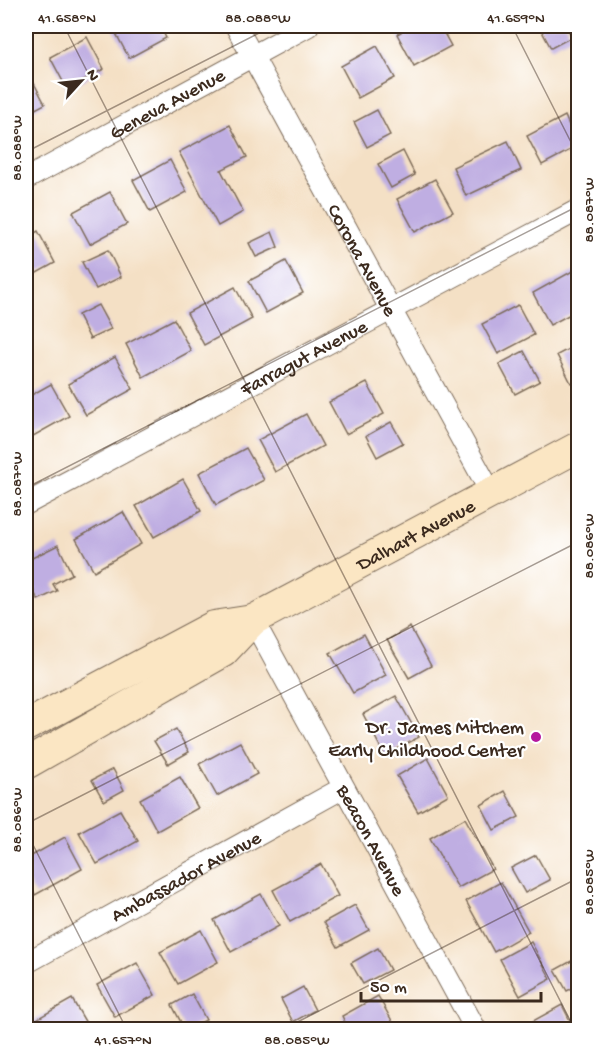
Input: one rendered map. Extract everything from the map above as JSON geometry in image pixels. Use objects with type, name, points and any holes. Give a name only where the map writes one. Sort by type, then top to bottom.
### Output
[{"type":"main road","name":"Dalhart Avenue","points":[[26,764],[223,652],[253,620],[579,447]]},
{"type":"main road","name":"Dalhart Avenue","points":[[26,726],[214,626],[253,620]]},
{"type":"street","name":"Corona Avenue","points":[[236,26],[491,493]]},
{"type":"street","name":"Geneva Avenue","points":[[26,179],[308,26]]},
{"type":"street","name":"Farragut Avenue","points":[[26,504],[389,308],[579,210]]},
{"type":"street","name":"Beacon Avenue","points":[[253,620],[476,1029]]},
{"type":"street","name":"Ambassador Avenue","points":[[26,963],[343,788]]},
{"type":"building","points":[[112,26],[160,26],[166,38],[129,58]]},
{"type":"building","points":[[412,26],[440,26],[451,46],[414,66],[397,34]]},
{"type":"building","points":[[539,26],[566,26],[572,37],[551,48]]},
{"type":"building","points":[[87,37],[104,69],[67,89],[50,57]]},
{"type":"building","points":[[377,46],[395,78],[358,98],[341,66]]},
{"type":"building","points":[[28,72],[45,104],[26,114],[26,73]]},
{"type":"building","points":[[377,110],[390,135],[367,147],[354,122]]},
{"type":"building","points":[[565,116],[578,146],[542,165],[527,136]]},
{"type":"building","points":[[230,125],[247,157],[221,170],[243,212],[218,226],[179,152]]},
{"type":"building","points":[[508,141],[521,170],[466,196],[453,167]]},
{"type":"building","points":[[403,151],[415,175],[391,188],[378,164]]},
{"type":"building","points":[[170,160],[187,192],[150,212],[133,180]]},
{"type":"building","points":[[435,179],[453,212],[415,232],[397,199]]},
{"type":"building","points":[[110,192],[127,224],[90,244],[73,212]]},
{"type":"building","points":[[38,231],[55,263],[26,279],[26,238]]},
{"type":"building","points":[[272,232],[278,247],[256,257],[249,243]]},
{"type":"building","points":[[108,250],[121,277],[96,289],[82,262]]},
{"type":"building","points":[[286,261],[303,293],[266,313],[249,281]]},
{"type":"building","points":[[578,268],[578,310],[550,325],[533,293]]},
{"type":"building","points":[[235,287],[252,319],[204,345],[187,313]]},
{"type":"building","points":[[98,305],[111,329],[90,339],[78,315]]},
{"type":"building","points":[[518,305],[534,335],[498,354],[482,324]]},
{"type":"building","points":[[174,319],[191,351],[143,377],[126,344]]},
{"type":"building","points":[[578,344],[578,379],[571,383],[557,355]]},
{"type":"building","points":[[524,351],[540,381],[515,394],[499,364]]},
{"type":"building","points":[[115,357],[133,389],[86,415],[68,384]]},
{"type":"building","points":[[367,383],[384,414],[346,434],[329,402]]},
{"type":"building","points":[[51,384],[69,416],[26,440],[26,398]]},
{"type":"building","points":[[306,414],[323,446],[275,472],[258,440]]},
{"type":"building","points":[[391,422],[403,443],[377,457],[366,436]]},
{"type":"building","points":[[246,448],[264,480],[216,505],[199,473]]},
{"type":"building","points":[[183,479],[201,511],[154,537],[136,506]]},
{"type":"building","points":[[123,512],[141,544],[94,571],[76,539]]},
{"type":"building","points":[[58,545],[72,574],[53,584],[57,591],[38,600],[26,575],[26,561]]},
{"type":"building","points":[[410,627],[431,666],[409,678],[387,640]]},
{"type":"building","points":[[364,634],[386,675],[353,693],[330,653]]},
{"type":"building","points":[[396,696],[419,737],[385,756],[363,714]]},
{"type":"building","points":[[176,729],[189,752],[168,764],[154,741]]},
{"type":"building","points":[[240,742],[257,774],[217,796],[199,764]]},
{"type":"building","points":[[428,758],[448,795],[418,812],[397,776]]},
{"type":"building","points":[[113,769],[124,790],[104,801],[92,780]]},
{"type":"building","points":[[180,777],[198,808],[157,831],[140,799]]},
{"type":"building","points":[[505,791],[519,817],[494,830],[481,805]]},
{"type":"building","points":[[120,810],[138,841],[97,864],[79,832]]},
{"type":"building","points":[[465,818],[493,869],[458,888],[430,838]]},
{"type":"building","points":[[65,837],[82,869],[35,895],[26,878],[26,859]]},
{"type":"building","points":[[536,855],[550,880],[525,893],[511,868]]},
{"type":"building","points":[[321,864],[338,896],[290,922],[273,890]]},
{"type":"building","points":[[501,882],[529,932],[494,952],[466,901]]},
{"type":"building","points":[[261,894],[279,926],[231,952],[214,920]]},
{"type":"building","points":[[355,905],[369,930],[338,947],[324,922]]},
{"type":"building","points":[[201,930],[218,962],[178,984],[160,952]]},
{"type":"building","points":[[531,942],[551,979],[520,996],[500,959]]},
{"type":"building","points":[[378,948],[390,970],[363,984],[351,963]]},
{"type":"building","points":[[577,958],[578,985],[567,991],[555,970]]},
{"type":"building","points":[[137,963],[155,995],[115,1017],[97,985]]},
{"type":"building","points":[[303,987],[315,1010],[293,1022],[281,999]]},
{"type":"building","points":[[192,994],[206,1020],[185,1030],[172,1005]]},
{"type":"building","points":[[378,996],[396,1028],[349,1030],[342,1016]]},
{"type":"building","points":[[72,999],[90,1030],[28,1030],[26,1025]]},
{"type":"building","points":[[562,1005],[575,1030],[537,1030],[533,1021]]},
{"type":"place","name":"Dr. James Mitchem Early Childhood Center","points":[[536,737]]}]
